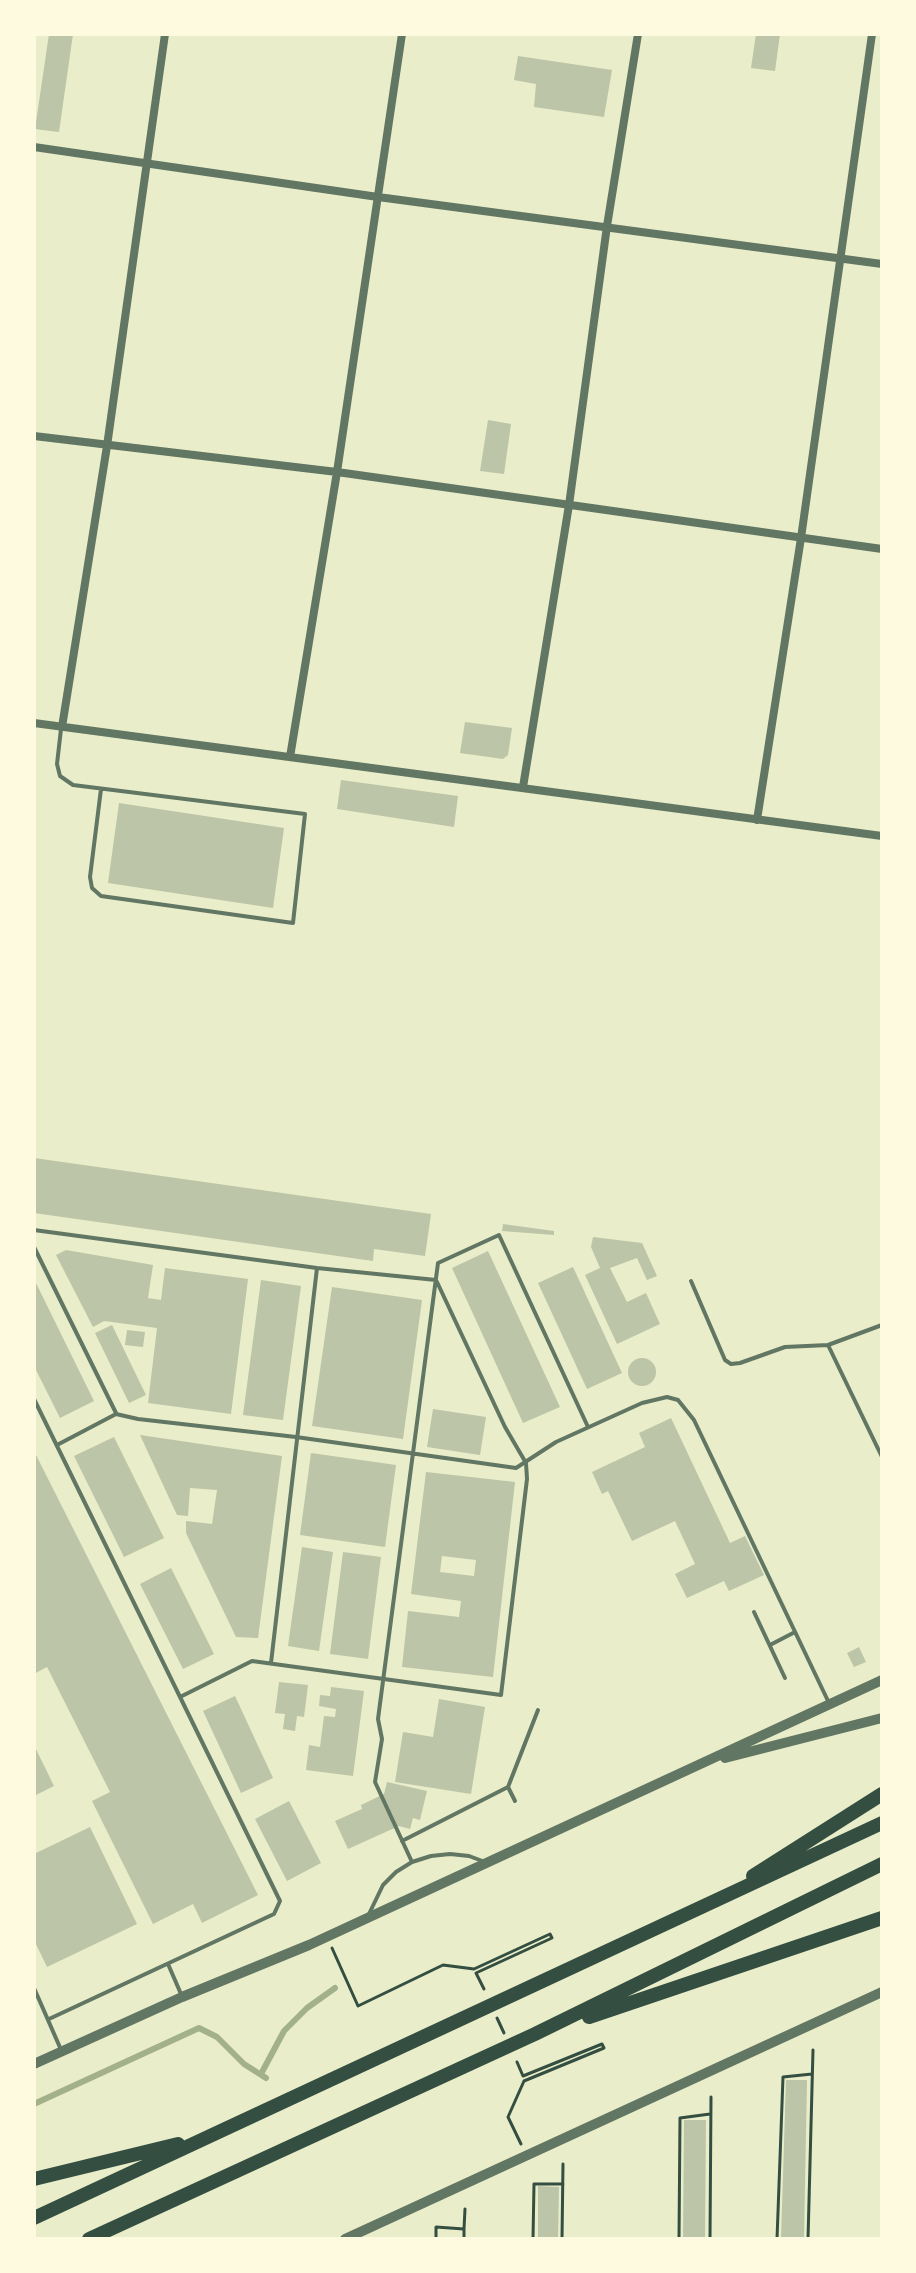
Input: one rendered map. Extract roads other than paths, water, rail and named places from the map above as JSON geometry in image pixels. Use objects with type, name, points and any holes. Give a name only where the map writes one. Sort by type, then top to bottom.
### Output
[{"type":"highway","points":[[699,1910],[882,1794]]},
{"type":"highway","points":[[34,2218],[882,1823]]},
{"type":"highway","points":[[89,2239],[535,2034],[882,1864]]},
{"type":"highway","points":[[535,2034],[882,1918]]},
{"type":"highway","points":[[34,2179],[213,2135]]},
{"type":"street","points":[[62,727],[107,446],[165,34]]},
{"type":"street","points":[[290,757],[337,472],[402,34]]},
{"type":"street","points":[[523,787],[569,505],[607,226],[638,34]]},
{"type":"street","points":[[757,820],[801,538],[872,34]]},
{"type":"street","points":[[34,147],[378,197],[882,264]]},
{"type":"street","points":[[34,436],[337,472],[882,549]]},
{"type":"street","points":[[34,723],[882,836]]},
{"type":"street","points":[[34,2064],[367,1919],[882,1680]]},
{"type":"street","points":[[697,1765],[882,1718]]},
{"type":"street","points":[[345,2239],[882,1992]]},
{"type":"lane","points":[[62,727],[57,764],[60,776],[73,785],[305,814],[293,923],[101,896],[92,888],[90,877],[101,789]]},
{"type":"lane","points":[[34,1230],[317,1268],[436,1280]]},
{"type":"lane","points":[[412,1862],[375,1782],[382,1739],[378,1719],[382,1679],[438,1263],[499,1235],[588,1427]]},
{"type":"lane","points":[[34,1247],[116,1414]]},
{"type":"lane","points":[[271,1663],[317,1268]]},
{"type":"lane","points":[[180,1697],[252,1661],[501,1695],[527,1479],[526,1463],[505,1427],[436,1280]]},
{"type":"lane","points":[[691,1281],[725,1360],[731,1364],[785,1347],[828,1345],[882,1325]]},
{"type":"lane","points":[[828,1345],[882,1457]]},
{"type":"lane","points":[[57,1445],[116,1414],[516,1468],[556,1442],[588,1427],[655,1399],[667,1397],[678,1400],[686,1407],[830,1704]]},
{"type":"lane","points":[[34,1399],[280,1901],[274,1914],[49,2019]]},
{"type":"lane","points":[[754,1612],[785,1678]]},
{"type":"lane","points":[[770,1645],[795,1632]]},
{"type":"lane","points":[[402,1841],[508,1787],[538,1710]]},
{"type":"lane","points":[[508,1787],[515,1801]]},
{"type":"lane","points":[[367,1919],[383,1885],[412,1862],[450,1854],[469,1856],[487,1863]]},
{"type":"lane","points":[[168,1964],[182,1997]]},
{"type":"lane","points":[[34,1988],[62,2052]]},
{"type":"waterway","points":[[261,2074],[284,2031],[307,2008],[335,1988]]},
{"type":"waterway","points":[[34,2104],[199,2028],[217,2037],[244,2064],[266,2078]]}]
